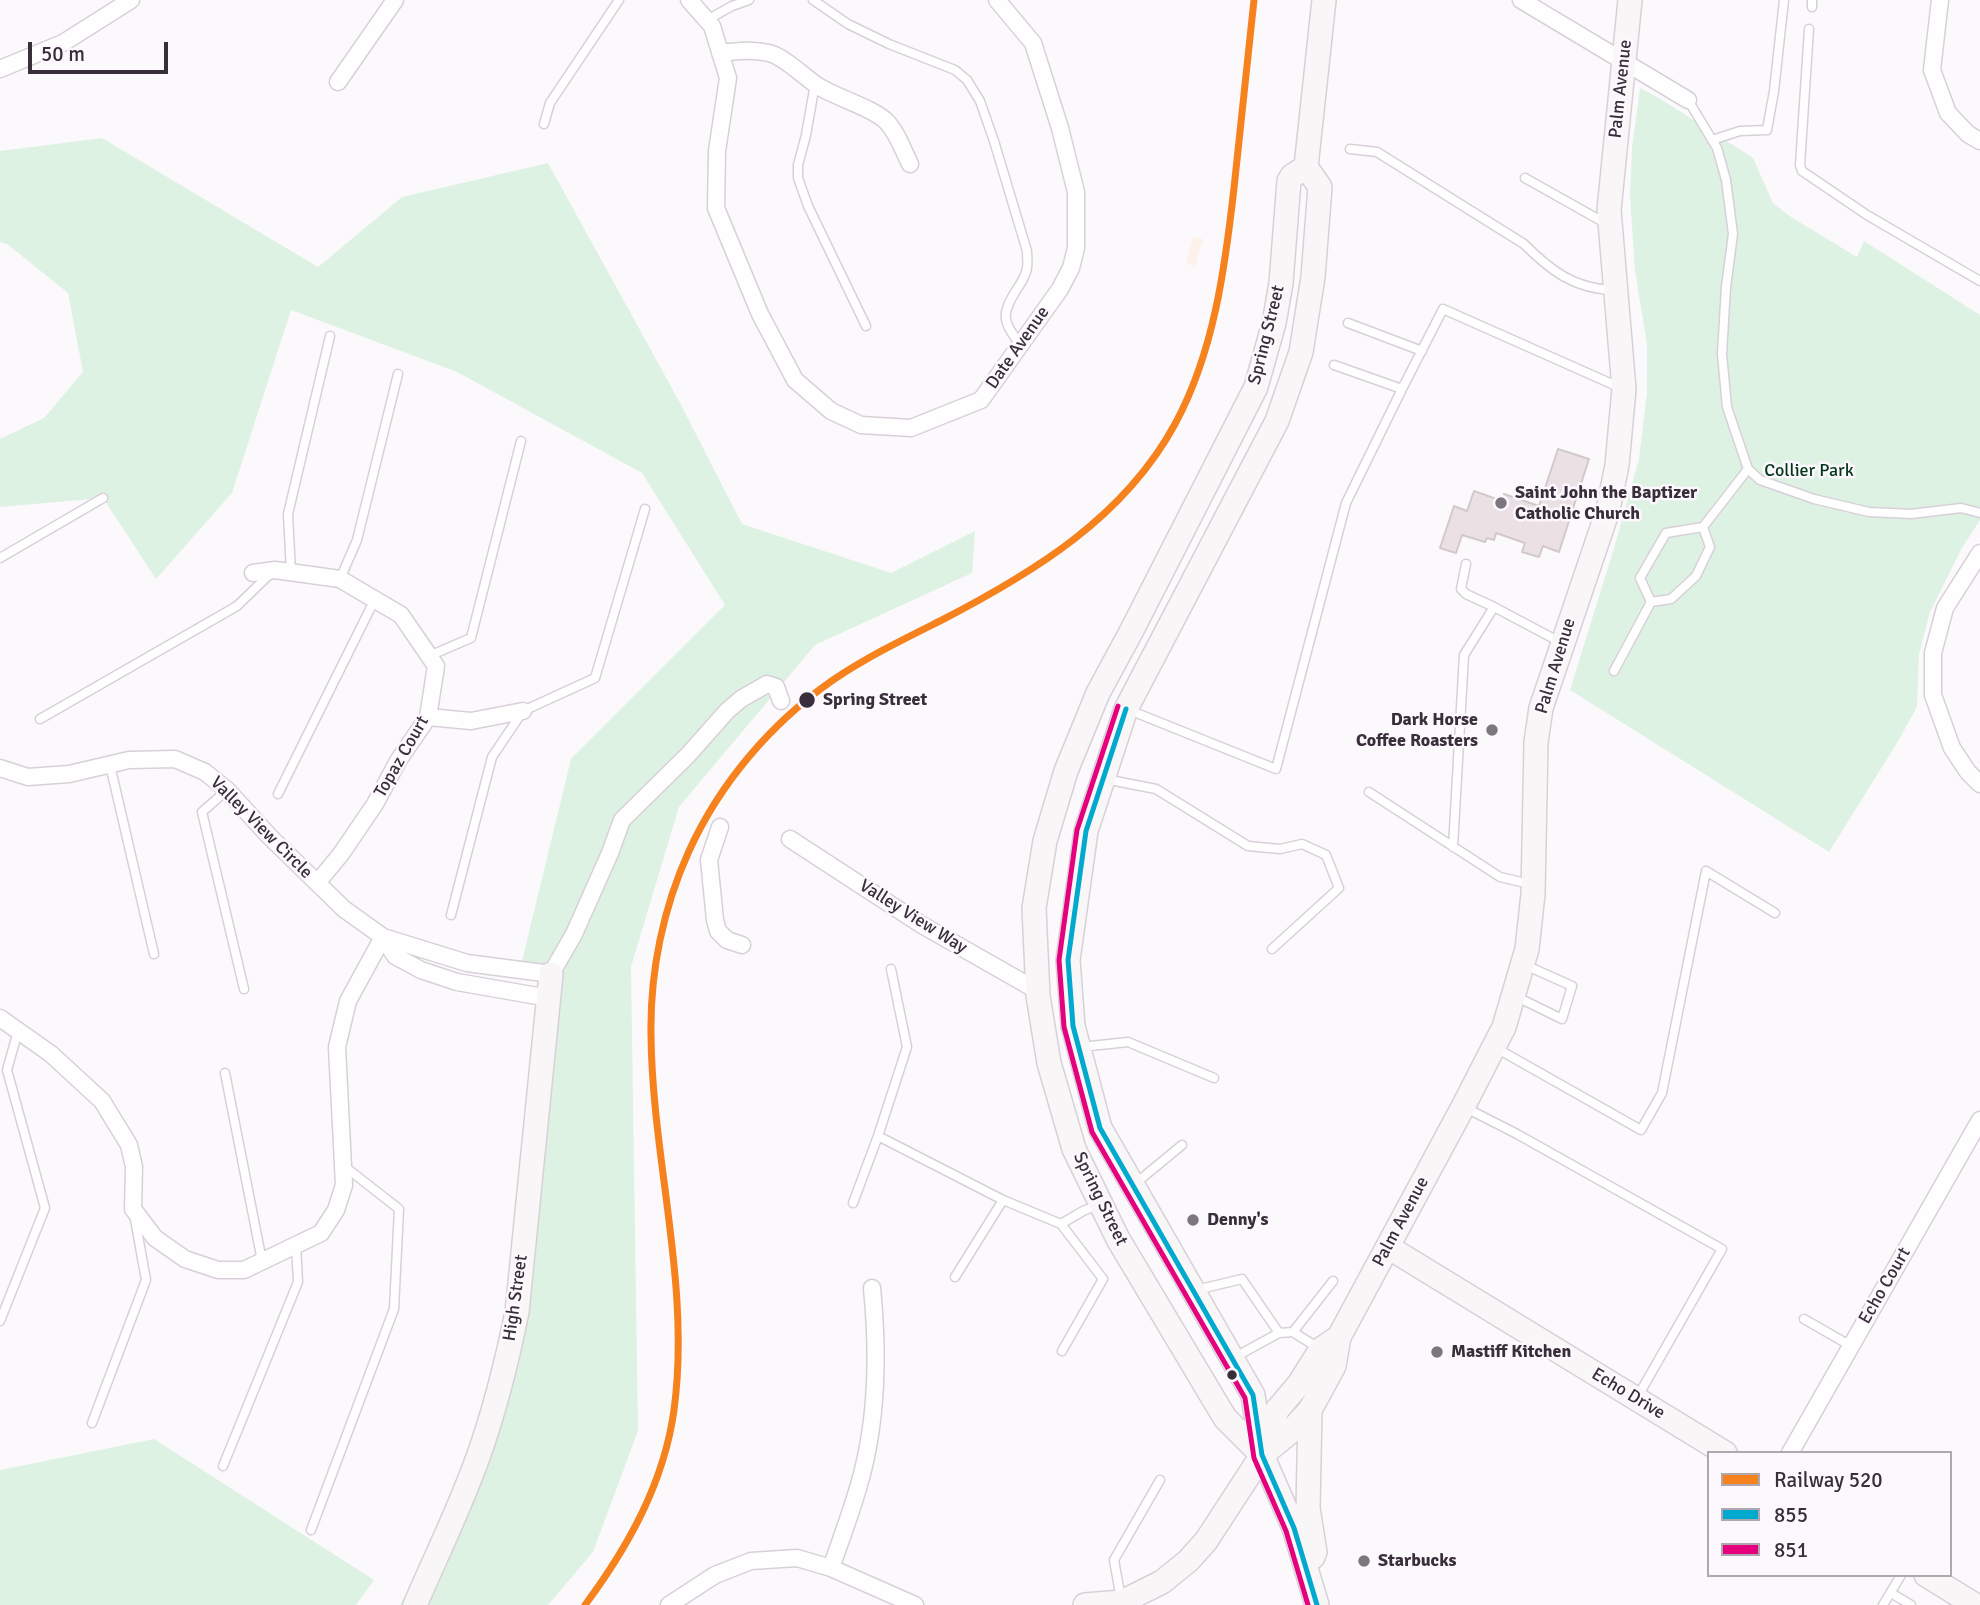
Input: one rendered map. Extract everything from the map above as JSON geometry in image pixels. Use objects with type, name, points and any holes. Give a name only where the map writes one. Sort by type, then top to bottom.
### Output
[{"type":"main road","name":"Spring Street","points":[[1317,1605],[1294,1528],[1262,1455],[1254,1395],[1100,1128],[1073,1026],[1068,960],[1086,831],[1126,709],[1277,421],[1301,352],[1313,277],[1320,187],[1306,167],[1324,0]]},
{"type":"main road","name":"Palm Avenue","points":[[1262,1455],[1277,1409],[1330,1343],[1388,1247],[1463,1107],[1504,1027],[1527,949],[1533,885],[1536,742],[1541,708],[1608,510],[1618,464],[1624,389],[1609,210],[1630,0]]},
{"type":"main road","name":"Spring Street","points":[[1262,1455],[1225,1418],[1118,1240],[1074,1149],[1049,1063],[1038,991],[1034,908],[1045,841],[1066,771],[1098,693],[1256,387],[1274,323],[1281,283],[1289,181],[1306,167]]},
{"type":"main road","name":"High Street","points":[[415,1605],[477,1459],[506,1363],[517,1312],[551,974]]},
{"type":"main road","points":[[1101,1204],[1134,1188]]},
{"type":"main road","name":"Echo Drive","points":[[1388,1247],[1722,1451]]},
{"type":"main road","name":"Palm Avenue","points":[[1262,1455],[1289,1433],[1310,1410],[1334,1366],[1330,1343]]},
{"type":"main road","points":[[1308,1574],[1315,1552],[1308,1508],[1310,1410]]},
{"type":"main road","points":[[1086,1605],[1123,1603],[1161,1583],[1188,1561],[1206,1541],[1262,1455]]},
{"type":"main road","points":[[1929,1577],[1975,1605]]},
{"type":"street","points":[[0,69],[63,43],[131,0]]},
{"type":"street","points":[[338,82],[391,5],[375,0]]},
{"type":"street","name":"Date Avenue","points":[[689,0],[712,26],[728,78],[717,151],[716,208],[760,314],[795,380],[831,411],[861,425],[911,428],[981,400],[1060,289],[1071,268],[1076,248],[1076,192],[1060,128],[1033,43],[997,0]]},
{"type":"street","points":[[1521,0],[1688,100]]},
{"type":"street","points":[[1940,0],[1932,70],[1948,113],[1968,134],[1980,141]]},
{"type":"street","points":[[720,53],[751,50],[773,54],[815,84],[887,122],[895,132],[910,164]]},
{"type":"street","points":[[1980,553],[1945,608],[1933,653],[1933,695],[1952,748],[1968,772],[1980,784]]},
{"type":"street","name":"Topaz Court","points":[[253,573],[283,571],[340,579],[401,615],[436,666],[428,716],[398,761],[375,804],[341,854],[317,883]]},
{"type":"street","points":[[551,974],[574,934],[622,820],[741,699],[767,684],[776,687],[781,701]]},
{"type":"street","points":[[428,716],[471,721],[523,711]]},
{"type":"street","name":"Valley View Circle","points":[[0,768],[28,777],[69,774],[129,760],[175,759],[205,772],[227,790],[269,836],[344,909],[383,937],[467,963],[551,974]]},
{"type":"street","points":[[720,827],[709,860],[715,920],[718,931],[727,940],[742,945]]},
{"type":"street","name":"Valley View Way","points":[[790,839],[922,925],[1038,991]]},
{"type":"street","points":[[0,1018],[51,1054],[102,1101],[129,1145],[134,1167],[133,1209],[155,1238],[185,1259],[218,1270],[244,1270],[321,1233],[336,1210],[344,1185],[337,1047],[348,1001],[383,937],[395,956],[421,970],[457,982],[549,998]]},
{"type":"street","name":"Echo Court","points":[[1791,1451],[1980,1120]]},
{"type":"street","points":[[831,1568],[863,1471],[873,1417],[877,1340],[872,1288]]},
{"type":"street","points":[[669,1605],[715,1575],[751,1561],[797,1558],[831,1568],[915,1605]]},
{"type":"lane","points":[[544,124],[550,103],[619,0]]},
{"type":"lane","points":[[707,20],[749,0]]},
{"type":"lane","points":[[813,0],[848,24],[889,44],[955,70],[967,80],[980,101],[1027,251],[1027,269],[1023,280],[1005,311],[1010,331],[1020,344]]},
{"type":"lane","points":[[1712,140],[1740,131],[1767,130],[1784,0]]},
{"type":"lane","points":[[1809,29],[1800,165],[1802,172],[1867,215],[1980,281]]},
{"type":"lane","points":[[815,84],[798,165],[798,178],[808,206],[866,326]]},
{"type":"lane","points":[[1688,100],[1717,148],[1726,180],[1733,234],[1726,287],[1722,355],[1727,407],[1748,469],[1760,480],[1804,496],[1869,512],[1911,513],[1961,508],[1980,513]]},
{"type":"lane","points":[[1350,149],[1377,152],[1524,244],[1540,261],[1561,276],[1593,289],[1616,290]]},
{"type":"lane","points":[[1525,178],[1611,226]]},
{"type":"lane","points":[[1126,709],[1276,769],[1346,503],[1443,309],[1624,389]]},
{"type":"lane","points":[[1348,323],[1422,351]]},
{"type":"lane","points":[[40,719],[237,606],[283,571],[288,514],[330,336]]},
{"type":"lane","points":[[1335,365],[1402,389]]},
{"type":"lane","points":[[340,579],[357,540],[398,374]]},
{"type":"lane","points":[[429,656],[471,638],[521,441]]},
{"type":"lane","points":[[1651,602],[1640,578],[1666,533],[1703,527],[1748,469]]},
{"type":"lane","points":[[0,558],[103,498]]},
{"type":"lane","points":[[451,915],[492,757],[523,711],[595,678],[645,509]]},
{"type":"lane","points":[[1651,602],[1671,599],[1696,576],[1710,547],[1703,527]]},
{"type":"lane","points":[[1466,564],[1461,589],[1466,594],[1563,643]]},
{"type":"lane","points":[[278,794],[375,600]]},
{"type":"lane","points":[[1614,671],[1651,602]]},
{"type":"lane","points":[[1453,847],[1464,655],[1494,607]]},
{"type":"lane","points":[[110,765],[154,954]]},
{"type":"lane","points":[[1102,778],[1156,789],[1248,846],[1280,849],[1302,844],[1326,856],[1339,888],[1272,949]]},
{"type":"lane","points":[[227,790],[202,812],[244,989]]},
{"type":"lane","points":[[1369,792],[1500,877],[1533,885]]},
{"type":"lane","points":[[1493,1047],[1640,1130],[1662,1093],[1706,871],[1775,913]]},
{"type":"lane","points":[[1513,995],[1562,1019],[1572,986],[1522,963]]},
{"type":"lane","points":[[853,1203],[907,1047],[891,969]]},
{"type":"lane","points":[[0,1321],[45,1208],[7,1070],[18,1031]]},
{"type":"lane","points":[[1079,1048],[1128,1042],[1214,1078]]},
{"type":"lane","points":[[225,1073],[262,1261]]},
{"type":"lane","points":[[1463,1107],[1517,1134],[1722,1249],[1637,1399]]},
{"type":"lane","points":[[878,1136],[1003,1200],[1061,1224],[1103,1279],[1062,1351]]},
{"type":"lane","points":[[1134,1188],[1182,1145]]},
{"type":"lane","points":[[311,1530],[394,1309],[399,1209],[344,1166]]},
{"type":"lane","points":[[955,1277],[1003,1200]]},
{"type":"lane","points":[[1061,1224],[1101,1204]]},
{"type":"lane","points":[[92,1423],[146,1280],[133,1209]]},
{"type":"lane","points":[[223,1466],[298,1282],[296,1245]]},
{"type":"lane","points":[[1193,1291],[1242,1279],[1279,1333]]},
{"type":"lane","points":[[1293,1332],[1333,1281]]},
{"type":"lane","points":[[1804,1319],[1851,1346]]},
{"type":"lane","points":[[1233,1359],[1279,1333],[1293,1332],[1330,1343]]},
{"type":"lane","points":[[1123,1603],[1114,1560],[1160,1480]]},
{"type":"lane","points":[[1884,1605],[1900,1577]]},
{"type":"lane","points":[[1891,1593],[1911,1605]]},
{"type":"shaded area","points":[[1193,237],[1203,239],[1195,267],[1186,263]]},
{"type":"green space","name":"Collier Park","points":[[1640,88],[1753,158],[1773,203],[1791,217],[1857,257],[1864,241],[1980,315],[1980,520],[1962,548],[1930,612],[1919,654],[1917,707],[1829,852],[1570,690],[1639,459],[1647,392],[1647,344],[1635,271],[1630,196],[1632,148]]},
{"type":"green space","points":[[102,138],[318,267],[402,197],[548,163],[679,401],[742,524],[891,573],[975,531],[972,573],[815,645],[679,807],[631,967],[638,1431],[593,1552],[548,1605],[400,1605],[459,1505],[493,1413],[551,974],[521,965],[571,759],[725,605],[642,473],[457,372],[291,310],[232,493],[156,579],[103,498],[0,507],[0,439],[44,418],[83,372],[68,293],[7,244],[0,242],[0,151]]},
{"type":"green space","points":[[154,1439],[374,1580],[356,1605],[0,1605],[0,1470]]},
{"type":"building","name":"Saint John the Baptizer Catholic Church","points":[[1558,449],[1589,459],[1559,552],[1543,546],[1539,557],[1522,552],[1525,543],[1496,533],[1494,540],[1487,538],[1485,542],[1462,535],[1456,553],[1440,548],[1454,506],[1467,511],[1474,491],[1502,501],[1504,494],[1539,506]]},
{"type":"rail line","name":"520","points":[[585,1605],[616,1560],[642,1513],[662,1463],[674,1410],[678,1316],[657,1128],[651,1011],[665,918],[689,851],[716,802],[749,756],[810,697],[859,664],[975,603],[1042,562],[1103,515],[1130,488],[1154,457],[1175,424],[1188,396],[1216,309],[1230,218],[1254,0]]},
{"type":"transit line","name":"851","points":[[1118,706],[1077,830],[1059,960],[1064,1027],[1092,1132],[1245,1398],[1254,1458],[1286,1531],[1308,1605]]},
{"type":"transit line","name":"855","points":[[1126,709],[1086,831],[1068,960],[1073,1026],[1100,1128],[1253,1395],[1262,1455],[1294,1528],[1317,1605]]},
{"type":"place","name":"Saint John the Baptizer Catholic Church","points":[[1501,503]]},
{"type":"place","name":"Spring Street","points":[[807,700]]},
{"type":"place","name":"Dark Horse Coffee Roasters","points":[[1492,730]]},
{"type":"place","name":"Denny's","points":[[1193,1220]]},
{"type":"place","name":"Mastiff Kitchen","points":[[1437,1352]]},
{"type":"place","name":"Starbucks","points":[[1364,1561]]}]
